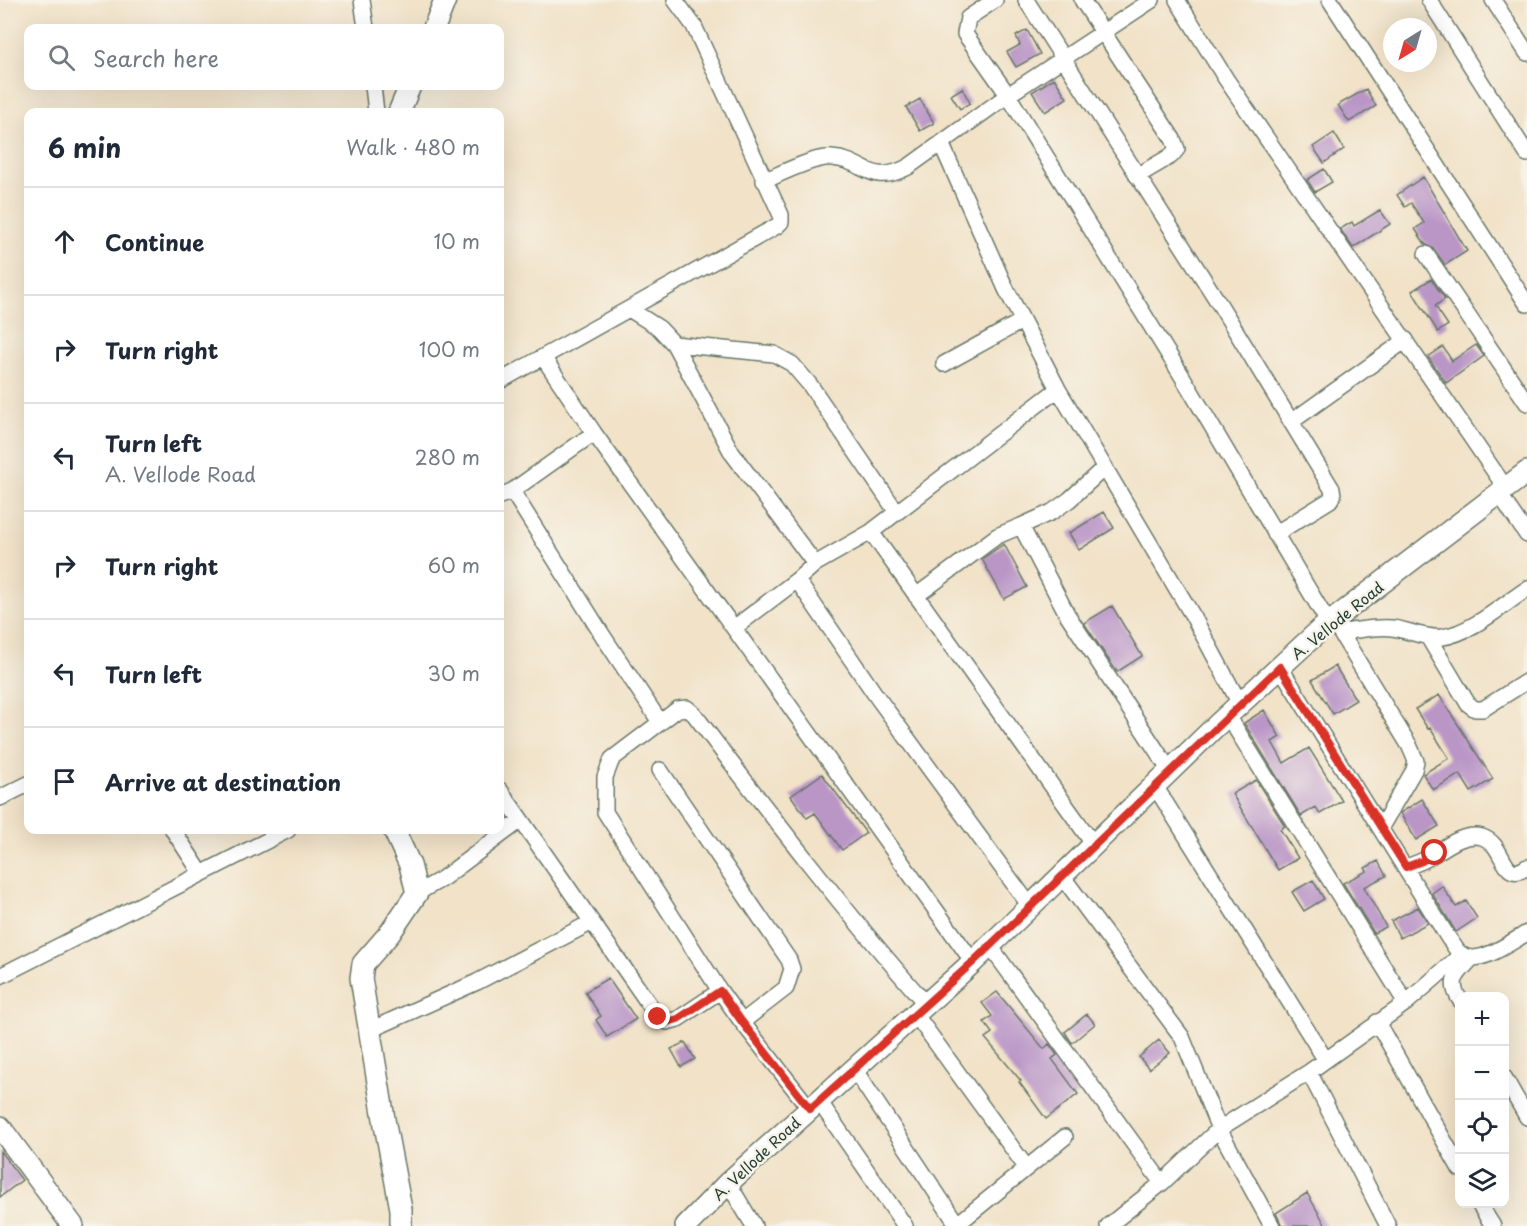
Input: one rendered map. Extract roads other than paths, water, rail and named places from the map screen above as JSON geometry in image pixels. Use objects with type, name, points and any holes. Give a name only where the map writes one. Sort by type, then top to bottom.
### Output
[{"type":"main road","points":[[436,24],[445,0]]},
{"type":"main road","points":[[401,108],[408,90]]},
{"type":"main road","name":"A. Vellode Road","points":[[686,1226],[728,1183],[973,962],[1280,667],[1335,628],[1527,472]]},
{"type":"main road","points":[[396,834],[410,865],[417,893],[390,933],[363,964],[361,978],[368,1032],[401,1209],[401,1226]]},
{"type":"main road","points":[[0,1127],[73,1226]]},
{"type":"street","points":[[362,0],[365,24]]},
{"type":"street","points":[[504,379],[781,222],[781,215],[694,26],[675,0]]},
{"type":"street","points":[[995,0],[968,18],[965,34],[1008,95],[1182,376],[1275,534],[1409,745],[1416,761],[1414,770],[1381,826]]},
{"type":"street","points":[[1026,0],[1332,489],[1333,495],[1330,500],[1275,534]]},
{"type":"street","points":[[1082,0],[1173,139],[1176,149],[1172,156],[1137,176]]},
{"type":"street","points":[[764,181],[807,163],[830,157],[875,175],[890,175],[908,168],[1008,95],[1152,0]]},
{"type":"street","points":[[1177,0],[1226,79],[1406,340],[1502,490],[1527,535]]},
{"type":"street","points":[[1330,0],[1468,216],[1526,297]]},
{"type":"street","points":[[1429,0],[1527,154]]},
{"type":"street","points":[[1493,0],[1527,53]]},
{"type":"street","points":[[373,90],[376,108]]},
{"type":"street","points":[[941,143],[1006,289],[1058,389],[1194,618],[1234,710],[1406,1003]]},
{"type":"street","points":[[1426,254],[1527,403]]},
{"type":"street","points":[[629,309],[658,328],[674,344],[732,453],[815,564]]},
{"type":"street","points":[[944,364],[1022,321]]},
{"type":"street","points":[[1291,422],[1406,340]]},
{"type":"street","points":[[674,344],[774,354],[792,364],[810,386],[896,511]]},
{"type":"street","points":[[543,357],[594,434],[973,962]]},
{"type":"street","points":[[734,628],[815,564],[871,532],[1058,389]]},
{"type":"street","points":[[594,434],[506,493],[660,722]]},
{"type":"street","points":[[916,596],[997,536],[1052,512],[1069,500],[1105,467]]},
{"type":"street","points":[[1021,526],[1067,614],[1170,771]]},
{"type":"street","points":[[871,532],[1094,845]]},
{"type":"street","points":[[797,580],[877,697],[1030,906]]},
{"type":"street","points":[[1335,628],[1388,628],[1408,630],[1428,637],[1443,637],[1466,629],[1527,589]]},
{"type":"street","points":[[1428,637],[1468,704],[1475,709],[1483,709],[1527,681]]},
{"type":"street","points":[[1280,667],[1381,826],[1449,939],[1466,957]]},
{"type":"street","points":[[906,1226],[814,1105],[742,1022],[605,812],[605,777],[612,759],[678,709],[687,708],[694,714],[790,842],[860,928],[920,1009],[1026,1167]]},
{"type":"street","points":[[660,770],[789,960],[792,969],[786,988],[742,1022]]},
{"type":"street","points":[[0,798],[24,786]]},
{"type":"street","points":[[1155,786],[1325,1059]]},
{"type":"street","points":[[504,796],[658,1017],[667,1022],[678,1019],[720,991]]},
{"type":"street","points":[[504,833],[521,820]]},
{"type":"street","points":[[176,834],[201,873]]},
{"type":"street","points":[[0,976],[280,834]]},
{"type":"street","points":[[417,893],[442,879],[502,834]]},
{"type":"street","points":[[1406,867],[1422,861],[1449,844],[1471,836],[1491,840],[1508,869],[1513,872],[1519,872],[1527,867]]},
{"type":"street","points":[[1062,876],[1182,1037],[1219,1129],[1272,1226]]},
{"type":"street","points":[[368,1032],[477,982],[592,922]]},
{"type":"street","points":[[1108,1226],[1162,1183],[1219,1129],[1309,1072],[1466,957],[1482,958],[1527,933]]},
{"type":"street","points":[[990,946],[1162,1183]]},
{"type":"street","points":[[1455,993],[1454,980],[1466,957]]},
{"type":"street","points":[[1377,1022],[1455,1159]]},
{"type":"street","points":[[854,1069],[956,1225],[1065,1137]]},
{"type":"street","points":[[1309,1072],[1388,1226]]},
{"type":"street","points":[[1509,1086],[1527,1117]]},
{"type":"street","points":[[728,1183],[754,1226]]},
{"type":"street","points":[[1482,1208],[1493,1226]]}]
